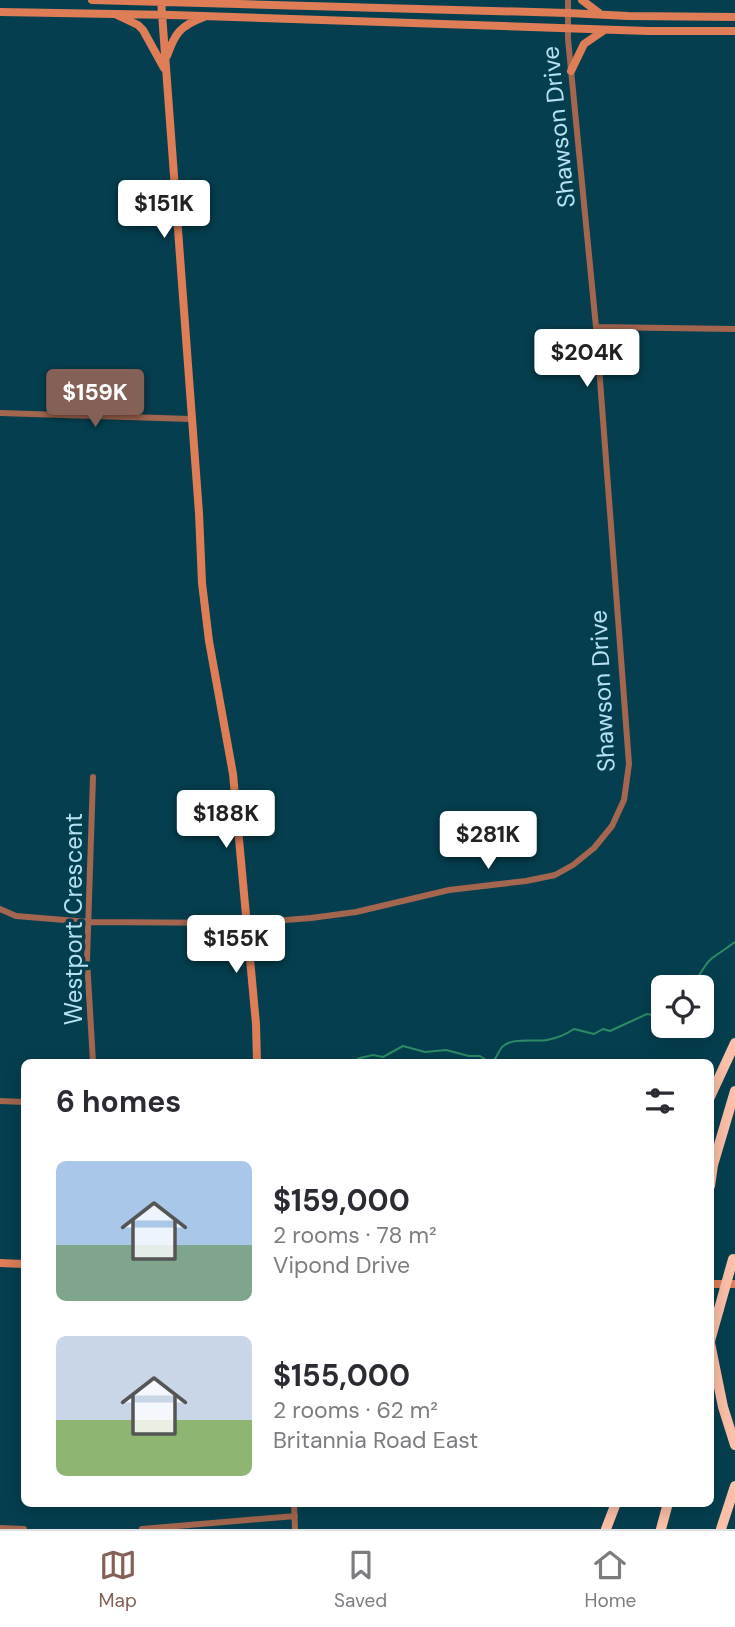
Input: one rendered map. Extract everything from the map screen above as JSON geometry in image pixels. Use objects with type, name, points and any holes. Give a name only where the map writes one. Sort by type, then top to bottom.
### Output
[{"type":"highway","points":[[714,1088],[735,1043]]},
{"type":"highway","points":[[714,1162],[735,1091]]},
{"type":"highway","points":[[714,1327],[734,1255]]},
{"type":"highway","points":[[714,1362],[723,1406],[735,1445]]},
{"type":"highway","points":[[721,1529],[735,1486]]},
{"type":"highway","points":[[606,1529],[614,1507]]},
{"type":"highway","points":[[661,1529],[667,1507]]},
{"type":"main road","points":[[92,0],[735,18]]},
{"type":"main road","points":[[582,0],[602,14]]},
{"type":"main road","points":[[161,1],[202,583],[209,641],[233,774],[257,1059]]},
{"type":"main road","points":[[0,12],[114,13],[648,31],[735,30]]},
{"type":"main road","points":[[114,13],[144,30],[166,72]]},
{"type":"main road","points":[[166,59],[174,37],[180,30],[188,23],[208,16]]},
{"type":"main road","points":[[571,71],[584,44],[605,29]]},
{"type":"main road","points":[[0,1263],[21,1264]]},
{"type":"main road","points":[[714,1284],[735,1284]]},
{"type":"street","name":"Shawson Drive","points":[[0,909],[16,916],[89,922],[246,923],[312,918],[356,912],[449,890],[555,875],[589,853],[612,826],[624,800],[629,764],[596,327],[571,71],[568,0]]},
{"type":"street","points":[[596,327],[735,329]]},
{"type":"street","points":[[0,413],[191,419]]},
{"type":"street","name":"Westport Crescent","points":[[93,777],[87,960],[93,1059]]},
{"type":"street","points":[[0,1101],[21,1102]]},
{"type":"street","points":[[294,1507],[295,1529]]},
{"type":"street","points":[[142,1529],[295,1516]]},
{"type":"street","points":[[0,1528],[24,1529]]},
{"type":"waterway","points":[[699,975],[711,959],[735,942]]},
{"type":"waterway","points":[[495,1059],[502,1047],[511,1042],[551,1039],[574,1029],[594,1034],[603,1029],[610,1031],[647,1014],[651,1015]]},
{"type":"waterway","points":[[358,1059],[373,1055],[383,1057],[403,1046],[425,1052],[446,1050],[484,1059]]}]
